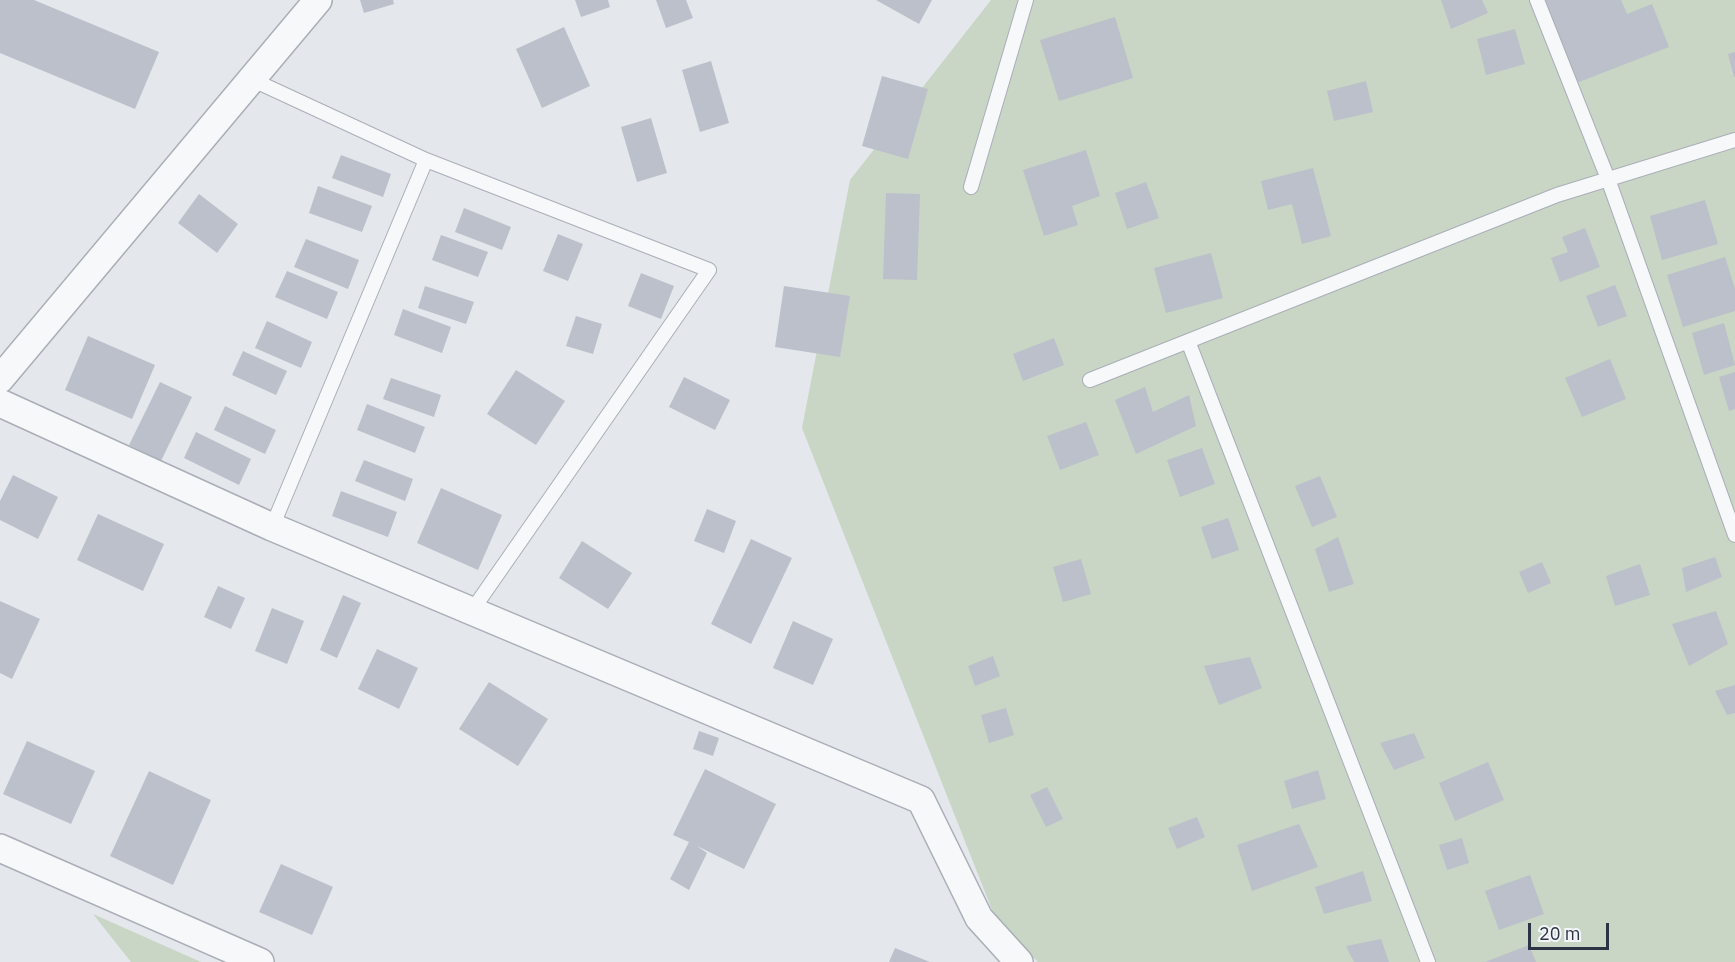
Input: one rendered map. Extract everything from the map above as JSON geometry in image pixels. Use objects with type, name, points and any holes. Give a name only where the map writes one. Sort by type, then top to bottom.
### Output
[{"type":"street","points":[[0,379],[318,0]]},
{"type":"street","points":[[0,403],[272,527],[921,800],[979,918],[1018,962]]},
{"type":"street","points":[[0,848],[260,962]]},
{"type":"lane","points":[[971,187],[1026,0]]},
{"type":"lane","points":[[1537,0],[1608,179],[1735,535]]},
{"type":"lane","points":[[253,80],[426,160],[709,270],[471,612]]},
{"type":"lane","points":[[1090,380],[1557,195],[1735,140]]},
{"type":"lane","points":[[272,527],[426,160]]},
{"type":"lane","points":[[1188,341],[1428,962]]},
{"type":"green space","points":[[991,0],[1735,0],[1735,962],[1038,962],[996,920],[802,428],[850,180]]},
{"type":"green space","points":[[93,914],[201,962],[131,962]]},
{"type":"building","points":[[0,0],[34,0],[159,52],[135,109],[0,53]]},
{"type":"building","points":[[360,0],[393,0],[394,4],[364,13]]},
{"type":"building","points":[[575,0],[608,0],[610,7],[581,17]]},
{"type":"building","points":[[656,0],[686,0],[693,18],[666,28]]},
{"type":"building","points":[[876,0],[932,0],[919,24]]},
{"type":"building","points":[[1441,0],[1482,0],[1488,13],[1451,29]]},
{"type":"building","points":[[1542,0],[1621,0],[1627,14],[1652,4],[1669,47],[1574,84]]},
{"type":"building","points":[[1115,17],[1133,78],[1059,101],[1040,40]]},
{"type":"building","points":[[564,27],[590,86],[542,108],[516,49]]},
{"type":"building","points":[[1515,29],[1525,64],[1486,75],[1477,39]]},
{"type":"building","points":[[1735,52],[1735,77],[1734,77],[1728,54]]},
{"type":"building","points":[[711,61],[729,123],[700,132],[682,70]]},
{"type":"building","points":[[882,76],[928,89],[908,159],[862,146]]},
{"type":"building","points":[[1366,81],[1373,112],[1334,121],[1327,91]]},
{"type":"building","points":[[651,118],[667,173],[637,182],[621,127]]},
{"type":"building","points":[[1086,150],[1100,196],[1072,206],[1078,225],[1044,236],[1023,170]]},
{"type":"building","points":[[341,155],[391,174],[383,197],[332,178]]},
{"type":"building","points":[[1313,168],[1331,236],[1302,244],[1292,204],[1268,210],[1261,181]]},
{"type":"building","points":[[1146,182],[1159,218],[1127,229],[1115,193]]},
{"type":"building","points":[[318,186],[372,206],[362,232],[309,213]]},
{"type":"building","points":[[886,193],[920,194],[917,280],[883,279]]},
{"type":"building","points":[[199,194],[238,224],[217,253],[178,223]]},
{"type":"building","points":[[1705,200],[1718,244],[1662,260],[1650,216]]},
{"type":"building","points":[[464,208],[511,227],[502,250],[455,232]]},
{"type":"building","points":[[1585,228],[1600,267],[1560,282],[1551,258],[1568,252],[1562,237]]},
{"type":"building","points":[[558,234],[583,244],[568,281],[543,271]]},
{"type":"building","points":[[441,235],[488,252],[478,277],[432,260]]},
{"type":"building","points":[[306,239],[359,260],[348,289],[294,267]]},
{"type":"building","points":[[1211,253],[1223,298],[1166,313],[1154,268]]},
{"type":"building","points":[[1725,257],[1735,289],[1735,311],[1683,327],[1667,275]]},
{"type":"building","points":[[287,271],[338,292],[327,319],[275,297]]},
{"type":"building","points":[[641,273],[674,286],[661,319],[628,306]]},
{"type":"building","points":[[1615,285],[1627,316],[1598,327],[1586,296]]},
{"type":"building","points":[[425,286],[474,302],[466,324],[418,308]]},
{"type":"building","points":[[784,286],[850,296],[840,357],[775,347]]},
{"type":"building","points":[[403,309],[451,327],[442,353],[394,335]]},
{"type":"building","points":[[576,316],[602,324],[593,354],[566,346]]},
{"type":"building","points":[[267,321],[312,342],[301,368],[255,348]]},
{"type":"building","points":[[1724,323],[1735,365],[1704,375],[1692,333]]},
{"type":"building","points":[[88,336],[155,365],[132,419],[65,390]]},
{"type":"building","points":[[1054,338],[1064,365],[1023,381],[1013,354]]},
{"type":"building","points":[[243,351],[287,371],[276,395],[232,375]]},
{"type":"building","points":[[1610,359],[1626,399],[1582,417],[1565,378]]},
{"type":"building","points":[[516,370],[565,401],[536,445],[487,414]]},
{"type":"building","points":[[1735,372],[1735,409],[1729,411],[1719,377]]},
{"type":"building","points":[[684,377],[730,400],[715,430],[669,407]]},
{"type":"building","points":[[391,378],[441,395],[434,417],[383,399]]},
{"type":"building","points":[[160,382],[192,397],[161,461],[129,445]]},
{"type":"building","points":[[1145,387],[1153,412],[1189,395],[1196,426],[1136,454],[1115,400]]},
{"type":"building","points":[[367,404],[425,427],[415,453],[357,430]]},
{"type":"building","points":[[225,406],[276,430],[265,454],[214,430]]},
{"type":"building","points":[[1086,422],[1099,455],[1060,470],[1047,436]]},
{"type":"building","points":[[196,432],[251,459],[239,485],[184,458]]},
{"type":"building","points":[[1202,448],[1215,484],[1180,497],[1167,460]]},
{"type":"building","points":[[364,460],[413,479],[405,501],[355,481]]},
{"type":"building","points":[[13,475],[58,497],[38,539],[0,520],[0,501]]},
{"type":"building","points":[[1320,476],[1337,517],[1312,527],[1295,486]]},
{"type":"building","points":[[441,488],[502,515],[478,570],[417,543]]},
{"type":"building","points":[[341,491],[397,512],[388,537],[332,516]]},
{"type":"building","points":[[707,509],[736,521],[724,553],[694,541]]},
{"type":"building","points":[[98,514],[164,544],[143,591],[77,560]]},
{"type":"building","points":[[1228,518],[1239,550],[1212,559],[1201,527]]},
{"type":"building","points":[[1338,537],[1354,584],[1329,592],[1315,549]]},
{"type":"building","points":[[751,539],[792,558],[751,644],[711,624]]},
{"type":"building","points":[[582,541],[632,573],[608,609],[559,578]]},
{"type":"building","points":[[1715,557],[1722,577],[1686,592],[1682,568]]},
{"type":"building","points":[[1081,559],[1091,594],[1063,602],[1053,567]]},
{"type":"building","points":[[1542,562],[1551,583],[1528,593],[1519,572]]},
{"type":"building","points":[[1640,564],[1650,595],[1615,606],[1606,576]]},
{"type":"building","points":[[218,586],[245,598],[231,629],[204,617]]},
{"type":"building","points":[[343,595],[361,603],[337,658],[320,650]]},
{"type":"building","points":[[0,601],[40,619],[12,679],[0,673]]},
{"type":"building","points":[[272,608],[304,621],[287,664],[255,651]]},
{"type":"building","points":[[1716,611],[1728,644],[1689,666],[1672,624]]},
{"type":"building","points":[[793,621],[833,639],[813,685],[773,668]]},
{"type":"building","points":[[377,649],[418,668],[399,709],[358,689]]},
{"type":"building","points":[[993,656],[1000,676],[975,686],[968,666]]},
{"type":"building","points":[[1250,657],[1262,688],[1219,705],[1204,666]]},
{"type":"building","points":[[489,682],[548,719],[518,766],[459,729]]},
{"type":"building","points":[[1735,685],[1735,713],[1727,715],[1715,691]]},
{"type":"building","points":[[1006,708],[1014,735],[989,743],[981,715]]},
{"type":"building","points":[[699,731],[719,738],[713,756],[693,749]]},
{"type":"building","points":[[1414,733],[1425,758],[1394,770],[1380,743]]},
{"type":"building","points":[[27,741],[95,771],[71,824],[3,794]]},
{"type":"building","points":[[1488,762],[1504,800],[1455,821],[1439,783]]},
{"type":"building","points":[[705,769],[776,804],[744,869],[697,846],[707,853],[689,890],[670,879],[689,842],[673,835]]},
{"type":"building","points":[[1318,770],[1326,799],[1292,809],[1284,781]]},
{"type":"building","points":[[149,771],[211,800],[173,885],[110,856]]},
{"type":"building","points":[[1047,787],[1063,819],[1046,827],[1030,795]]},
{"type":"building","points":[[1197,817],[1205,837],[1177,849],[1168,828]]},
{"type":"building","points":[[1299,824],[1318,867],[1252,891],[1237,845]]},
{"type":"building","points":[[1462,838],[1469,863],[1447,870],[1439,845]]},
{"type":"building","points":[[281,864],[333,887],[312,935],[259,912]]},
{"type":"building","points":[[1363,871],[1372,901],[1324,914],[1315,887]]},
{"type":"building","points":[[1530,875],[1544,914],[1499,930],[1485,891]]},
{"type":"building","points":[[1381,939],[1389,962],[1354,962],[1346,946]]},
{"type":"building","points":[[1529,945],[1536,962],[1485,962]]},
{"type":"building","points":[[895,948],[930,962],[889,962]]}]
